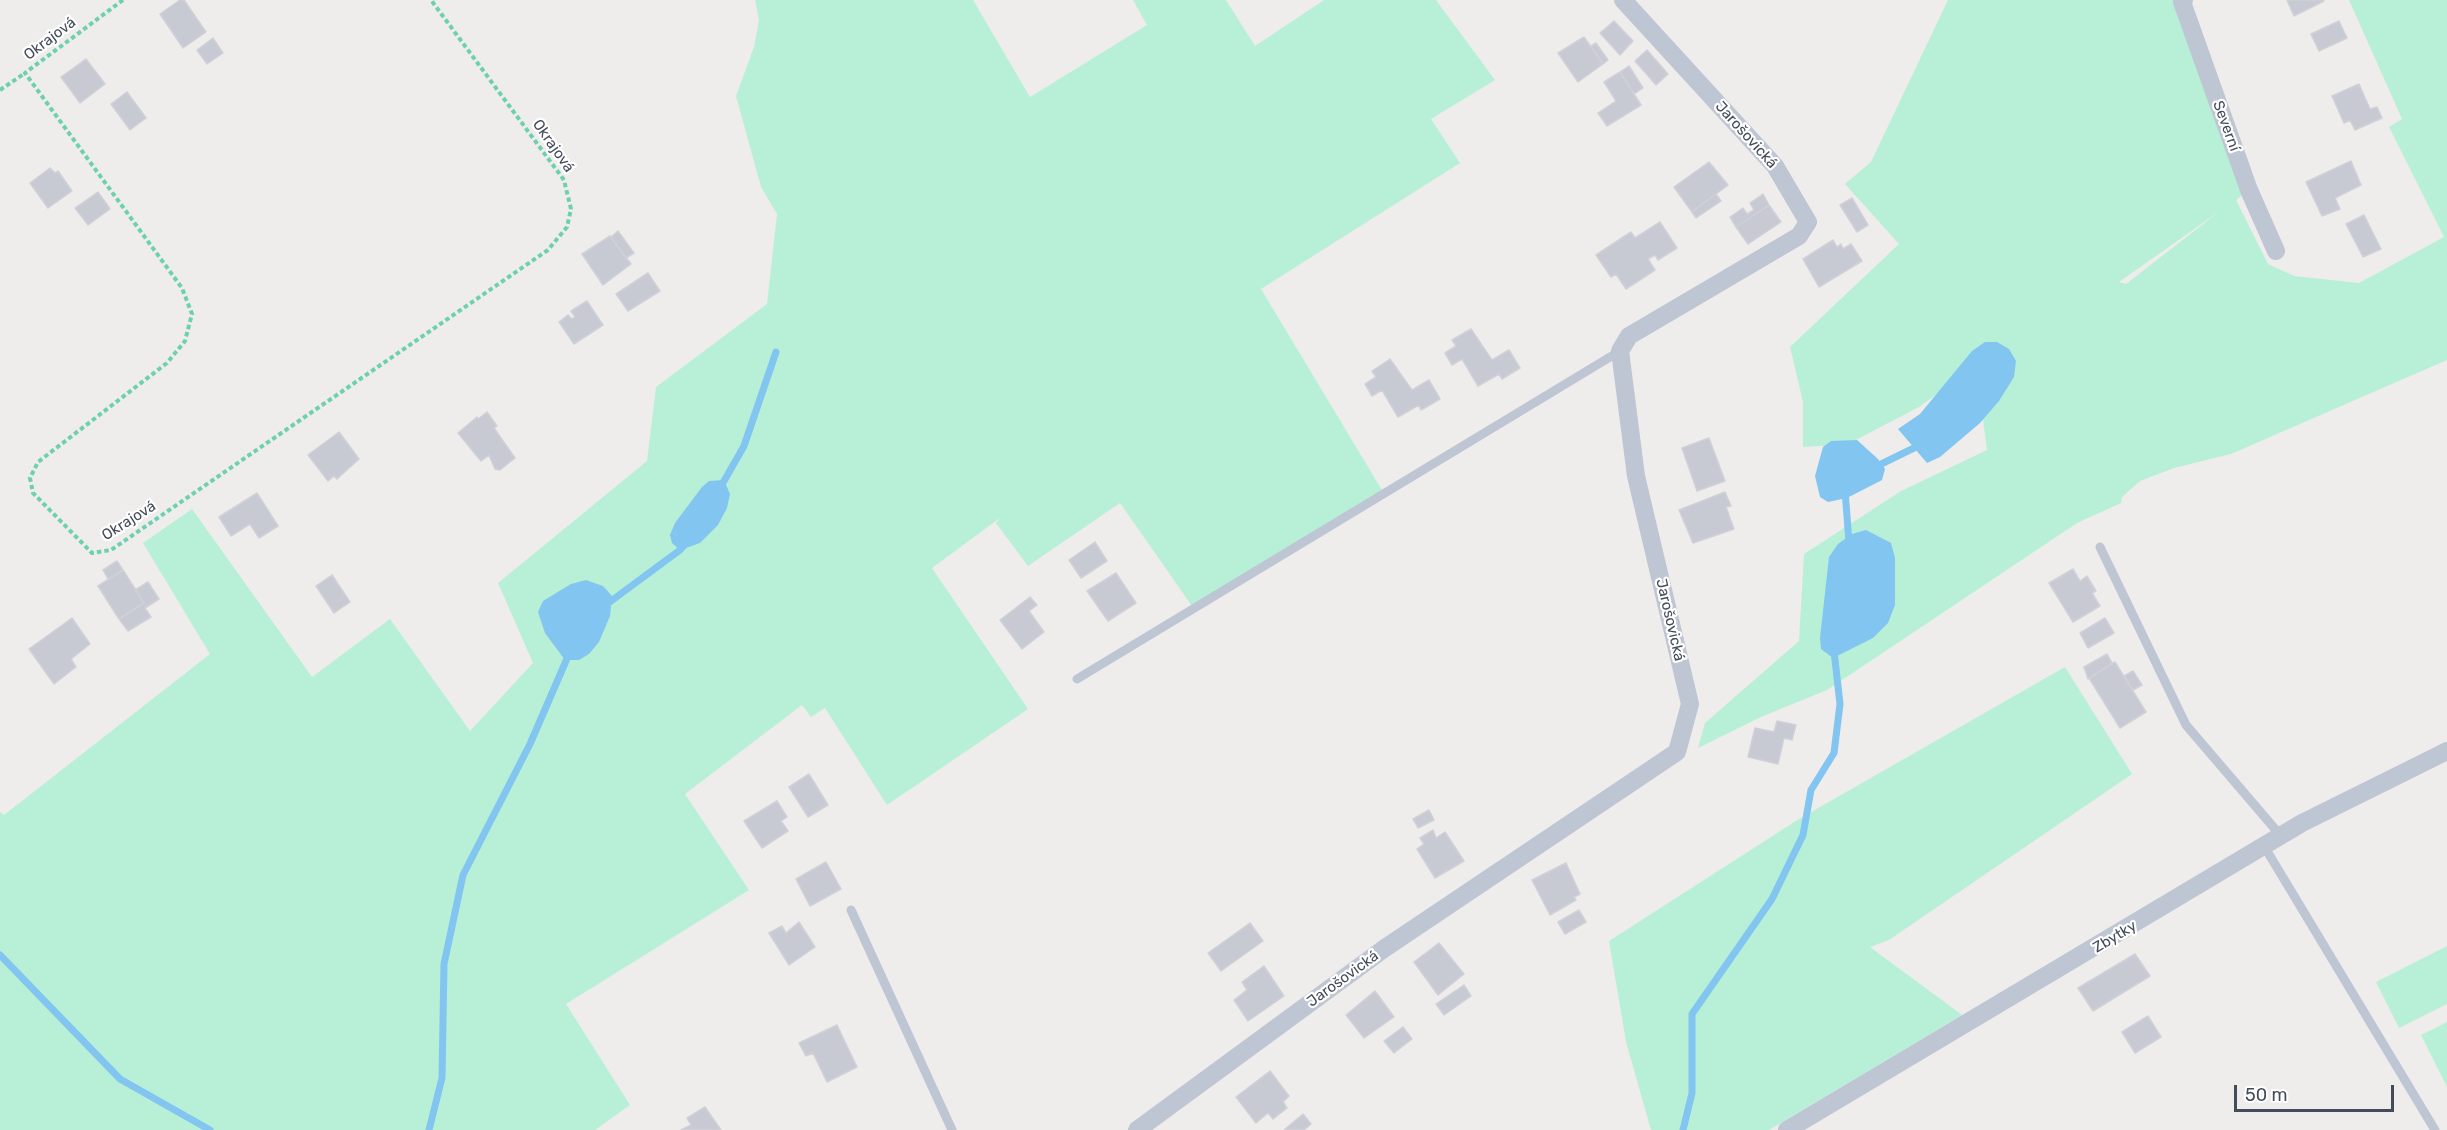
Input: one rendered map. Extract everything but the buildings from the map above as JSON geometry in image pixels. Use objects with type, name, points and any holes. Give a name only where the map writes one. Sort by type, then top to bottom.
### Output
[{"type":"street","name":"Jarošovická","points":[[1137,1130],[1384,948],[1677,752],[1690,704],[1636,476],[1620,351],[1629,336],[1799,236],[1808,222],[1775,166],[1623,0]]},
{"type":"street","name":"Severní","points":[[2184,0],[2182,2],[2249,190],[2276,251]]},
{"type":"street","name":"Zbytky","points":[[1787,1130],[2281,836],[2447,751]]},
{"type":"lane","points":[[1077,679],[1620,351]]},
{"type":"lane","points":[[2100,547],[2186,725],[2281,836]]},
{"type":"lane","points":[[2264,846],[2435,1130]]},
{"type":"lane","points":[[850,910],[952,1130]]},
{"type":"path","name":"Okrajová","points":[[123,0],[25,73],[182,288],[192,314],[185,341],[167,363],[38,462],[30,478],[33,493],[92,553],[111,550],[548,250],[567,227],[571,209],[564,180],[431,0]]},
{"type":"path","points":[[0,90],[25,73]]},
{"type":"green space","points":[[755,0],[973,0],[1030,97],[1147,25],[1133,0],[1226,0],[1255,46],[1324,0],[1436,0],[1495,80],[1431,119],[1460,163],[1261,289],[1382,490],[1192,606],[1120,503],[1028,566],[996,523],[1000,518],[932,568],[1028,709],[887,805],[825,708],[811,717],[802,705],[685,794],[749,890],[566,1004],[630,1105],[595,1130],[0,1130],[0,812],[4,815],[210,654],[143,543],[192,509],[312,677],[390,619],[470,731],[533,663],[498,583],[647,461],[656,387],[767,304],[777,214],[761,187],[736,96],[754,47],[759,20]]},
{"type":"green space","points":[[1948,0],[2181,0],[2249,190],[2236,200],[2268,264],[2294,276],[2359,283],[2444,237],[2389,127],[2402,119],[2349,0],[2447,0],[2447,360],[2231,454],[2174,468],[2140,481],[2122,497],[2121,503],[2077,523],[1827,690],[1763,716],[1698,748],[1705,723],[1799,641],[1804,554],[1901,491],[1987,450],[1976,366],[1919,407],[1848,444],[1803,447],[1803,402],[1790,347],[1899,244],[1845,184],[1871,162]],"holes":[[[2220,211],[2126,284],[2119,282]]]},
{"type":"green space","points":[[2065,667],[2132,774],[1889,940],[1870,947],[1962,1015],[1769,1130],[1651,1130],[1626,1042],[1609,941],[1799,819]]},
{"type":"green space","points":[[2447,946],[2447,1004],[2399,1028],[2376,982]]},
{"type":"green space","points":[[2447,1022],[2447,1087],[2421,1035]]},
{"type":"water","points":[[1985,342],[1997,342],[2009,349],[2016,361],[2014,377],[1999,401],[1980,423],[1940,457],[1927,463],[1898,429],[1920,414],[1972,351]]},
{"type":"water","points":[[1857,440],[1878,459],[1885,469],[1882,480],[1847,498],[1828,502],[1820,497],[1815,476],[1823,447],[1831,441]]},
{"type":"water","points":[[724,480],[730,494],[727,508],[718,525],[700,543],[680,550],[672,543],[670,535],[675,523],[702,487],[709,481]]},
{"type":"water","points":[[1866,530],[1891,543],[1895,558],[1895,605],[1888,623],[1873,638],[1833,658],[1821,649],[1820,638],[1829,557],[1838,544],[1852,534]]},
{"type":"water","points":[[586,580],[603,586],[612,596],[610,616],[599,642],[589,654],[579,660],[565,660],[545,633],[538,612],[543,601],[571,584]]},
{"type":"waterway","points":[[720,488],[744,446],[776,352]]},
{"type":"waterway","points":[[1873,468],[1914,448]]},
{"type":"waterway","points":[[1845,491],[1849,542]]},
{"type":"waterway","points":[[607,604],[680,550],[686,543]]},
{"type":"waterway","points":[[1683,1130],[1692,1093],[1692,1014],[1772,899],[1803,835],[1811,790],[1834,753],[1840,704],[1834,651]]},
{"type":"waterway","points":[[429,1130],[442,1078],[444,964],[463,875],[530,744],[569,654]]},
{"type":"waterway","points":[[0,955],[120,1079],[210,1130]]}]
